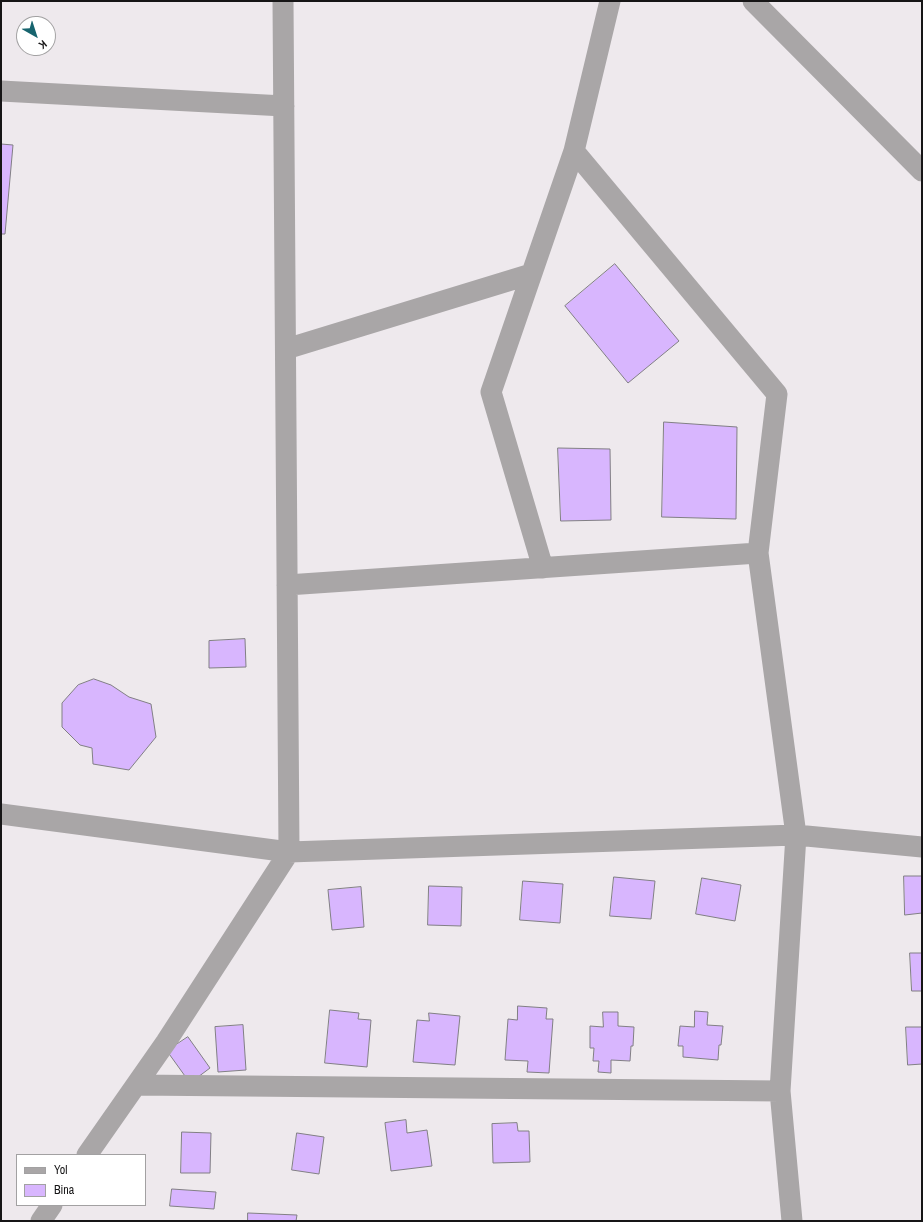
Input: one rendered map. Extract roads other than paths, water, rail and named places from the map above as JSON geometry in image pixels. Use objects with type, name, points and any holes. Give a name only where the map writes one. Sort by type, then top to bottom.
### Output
[{"type":"street","points":[[88,1154],[170,1036],[289,852],[283,1]]},
{"type":"street","points":[[543,568],[491,392],[574,150],[610,1]]},
{"type":"street","points":[[753,1],[922,171]]},
{"type":"street","points":[[1,91],[284,106]]},
{"type":"street","points":[[574,150],[778,394],[758,553],[796,835],[780,1091],[792,1221]]},
{"type":"street","points":[[286,349],[531,274]]},
{"type":"street","points":[[287,585],[758,553]]},
{"type":"street","points":[[1,814],[289,852],[796,835],[922,847]]},
{"type":"street","points":[[136,1085],[780,1091]]},
{"type":"street","points":[[41,1221],[51,1206]]}]
